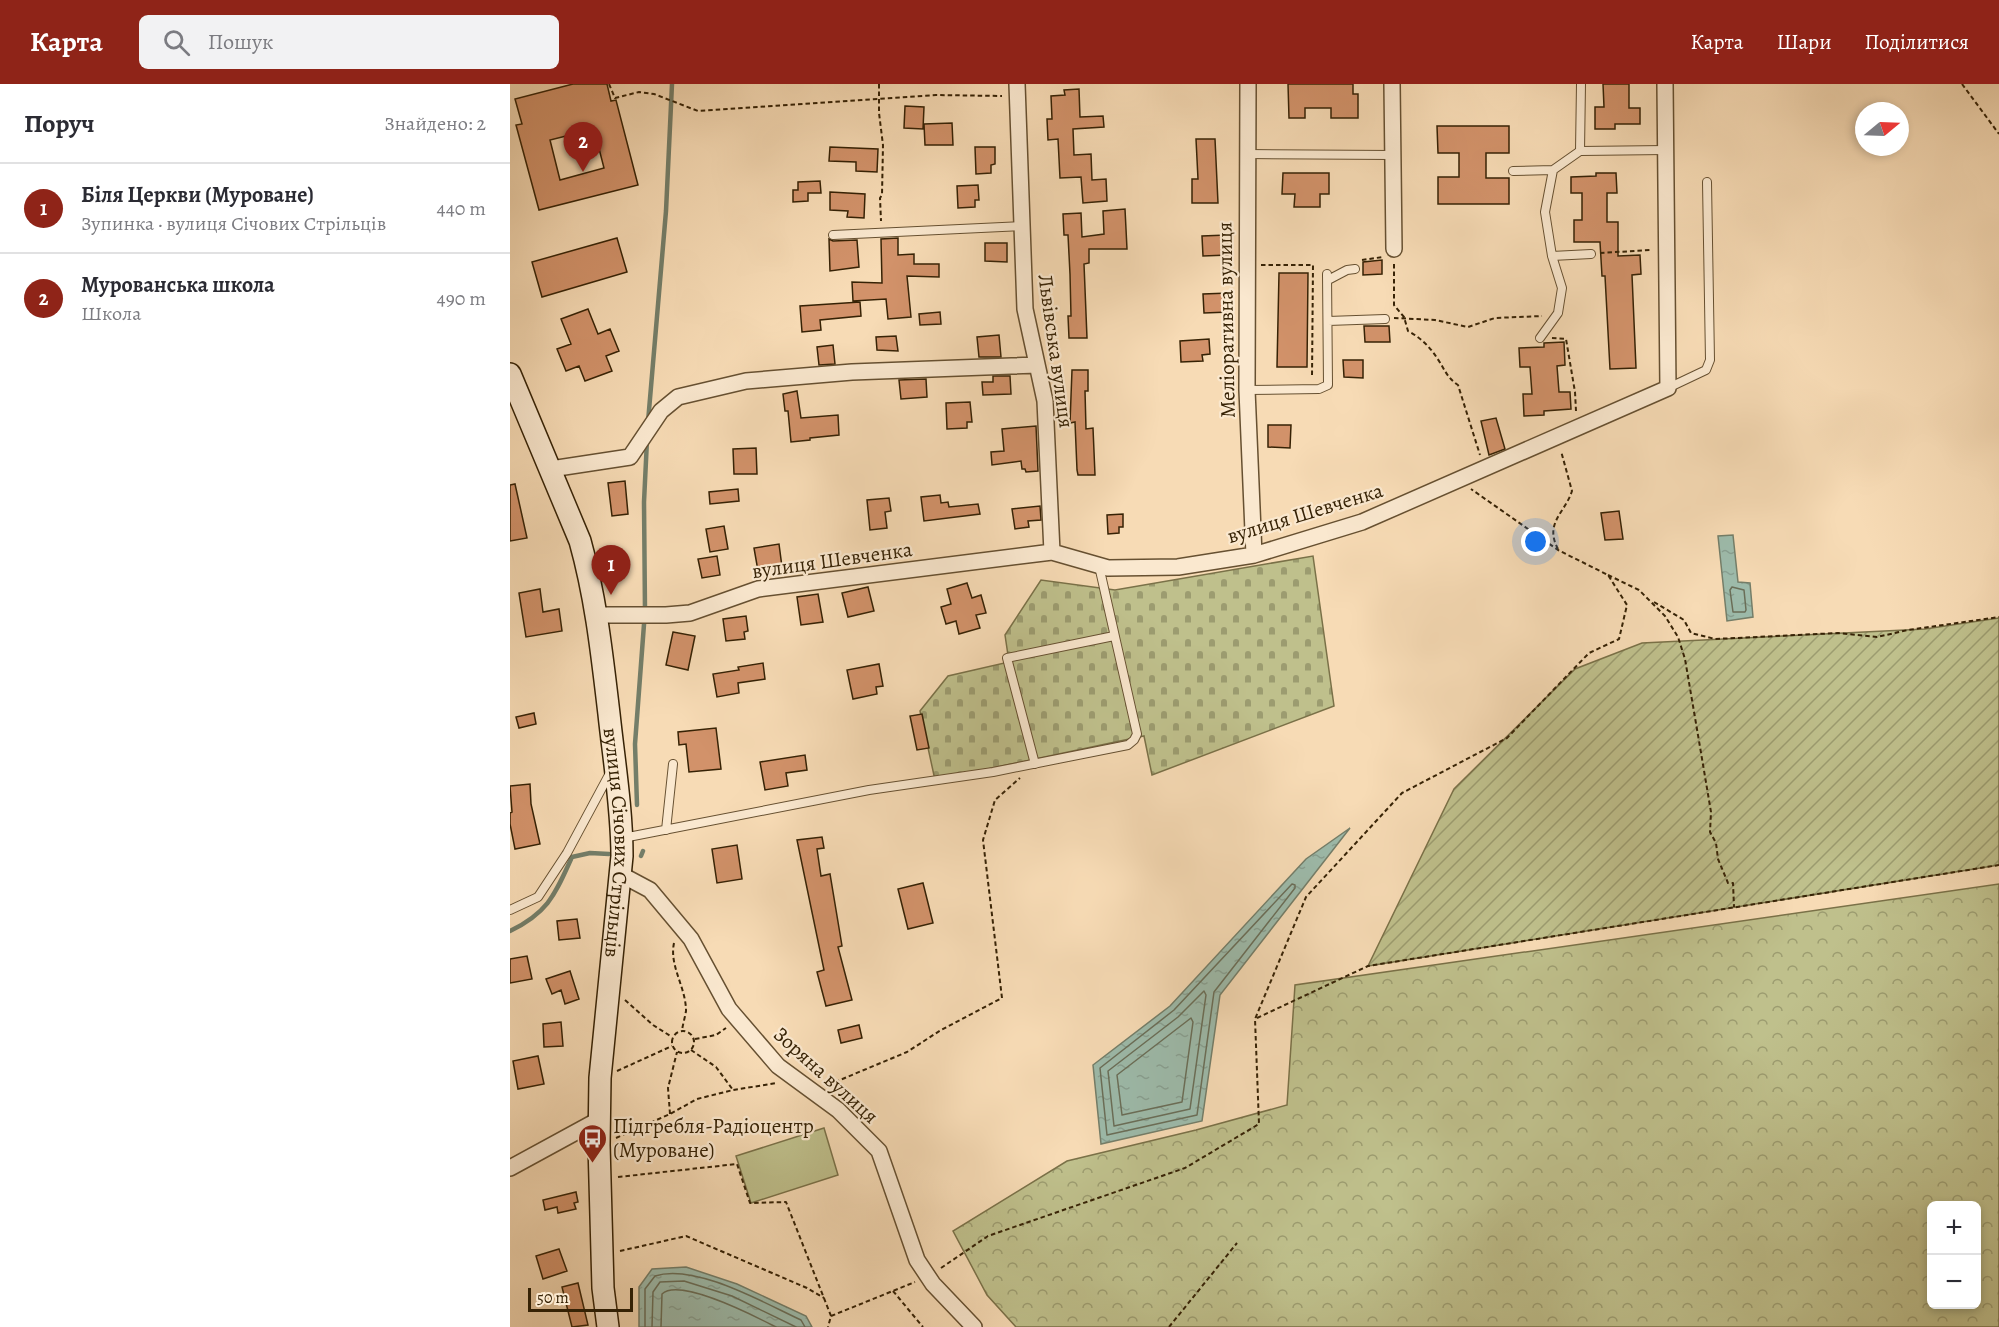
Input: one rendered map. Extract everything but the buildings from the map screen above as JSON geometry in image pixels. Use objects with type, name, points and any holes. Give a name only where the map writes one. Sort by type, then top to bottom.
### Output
[{"type":"street","name":"Меліоративна вулиця","points":[[1248,84],[1247,390],[1254,555]]},
{"type":"street","points":[[1392,84],[1394,249]]},
{"type":"street","points":[[1665,84],[1668,388]]},
{"type":"street","name":"Львівська вулиця","points":[[1017,90],[1025,309],[1045,401],[1052,552]]},
{"type":"street","points":[[551,470],[630,457],[661,411],[678,397],[746,381],[852,372],[1037,365]]},
{"type":"street","name":"вулиця Січових Стрільців","points":[[510,374],[580,541],[588,569],[597,615],[615,764],[622,838],[600,1078],[599,1145],[603,1288],[608,1327]]},
{"type":"street","name":"вулиця Шевченка","points":[[597,615],[690,613],[758,589],[1052,552],[1108,568],[1178,567],[1254,555],[1362,522],[1668,388]]},
{"type":"street","name":"Зоряна вулиця","points":[[620,874],[650,890],[692,939],[729,1009],[778,1066],[838,1110],[879,1151],[917,1260],[928,1276],[974,1327]]},
{"type":"street","points":[[510,1168],[600,1119]]},
{"type":"lane","points":[[1580,151],[1581,84]]},
{"type":"lane","points":[[1513,171],[1553,170],[1580,151],[1666,150]]},
{"type":"lane","points":[[1246,154],[1392,155]]},
{"type":"lane","points":[[1540,338],[1558,313],[1562,288],[1552,256],[1545,212],[1553,170]]},
{"type":"lane","points":[[1668,388],[1706,370],[1710,360],[1707,182]]},
{"type":"lane","points":[[833,235],[1022,226]]},
{"type":"lane","points":[[1552,256],[1592,254]]},
{"type":"lane","points":[[1247,390],[1319,389],[1328,385],[1328,277],[1351,270]]},
{"type":"lane","points":[[1328,321],[1385,319]]},
{"type":"lane","points":[[622,838],[869,790],[1035,764],[1128,746],[1137,734],[1099,566]]},
{"type":"lane","points":[[1035,764],[1007,658],[1114,636]]},
{"type":"lane","points":[[510,910],[538,897],[567,853],[615,764]]},
{"type":"lane","points":[[666,830],[673,764]]},
{"type":"path","points":[[609,84],[615,98],[639,92],[654,94],[698,111],[1017,90]]},
{"type":"path","points":[[879,84],[883,145],[882,195],[880,198],[882,233]]},
{"type":"path","points":[[1962,84],[1999,134]]},
{"type":"path","points":[[1351,270],[1364,258],[1389,257],[1394,249]]},
{"type":"path","points":[[1394,249],[1394,305],[1404,317],[1408,331],[1431,349],[1450,380],[1458,385],[1484,469]]},
{"type":"path","points":[[1592,254],[1667,249]]},
{"type":"path","points":[[1246,265],[1313,265],[1312,389]]},
{"type":"path","points":[[1385,319],[1404,317],[1435,320],[1468,327],[1495,318],[1535,317],[1558,313]]},
{"type":"path","points":[[1540,338],[1566,339],[1575,392],[1576,428]]},
{"type":"path","points":[[1557,436],[1572,491],[1553,528],[1553,540],[1558,550]]},
{"type":"path","points":[[1458,480],[1558,550],[1640,590],[1665,616],[1678,638],[1685,659],[1711,812],[1710,832],[1716,843],[1718,859],[1724,875],[1728,883],[1733,883],[1734,907]]},
{"type":"path","points":[[831,1316],[928,1276],[988,1236],[1185,1168],[1259,1124],[1255,1019],[1306,897],[1402,793],[1507,738],[1589,653],[1620,639],[1627,605],[1608,575]]},
{"type":"path","points":[[1649,599],[1684,620],[1691,633],[1715,639],[1838,633],[1877,637],[1908,630],[1999,617]]},
{"type":"path","points":[[813,1092],[907,1052],[941,1030],[1002,998],[983,840],[995,800],[1035,764]]},
{"type":"path","points":[[1255,1019],[1368,966],[1999,865]]},
{"type":"path","points":[[678,922],[672,953],[686,1010],[682,1030]]},
{"type":"path","points":[[617,994],[653,1025],[672,1037]]},
{"type":"path","points":[[694,1039],[716,1035],[739,1020]]},
{"type":"path","points":[[682,1030],[691,1034],[694,1039],[691,1050],[684,1053],[677,1052],[672,1046],[672,1037],[676,1032],[682,1030]]},
{"type":"path","points":[[600,1078],[672,1046]]},
{"type":"path","points":[[691,1050],[716,1067],[733,1090]]},
{"type":"path","points":[[670,1114],[668,1088],[677,1052]]},
{"type":"path","points":[[599,1145],[670,1114],[697,1099],[733,1090],[797,1080]]},
{"type":"path","points":[[600,1179],[737,1164],[750,1203],[786,1202],[831,1316],[828,1327]]},
{"type":"path","points":[[602,1255],[686,1236],[807,1288],[824,1299]]},
{"type":"path","points":[[1169,1327],[1237,1243]]},
{"type":"path","points":[[893,1291],[922,1327]]},
{"type":"green space","points":[[1313,556],[1334,706],[1152,775],[1144,736],[935,780],[920,711],[948,676],[1009,662],[1005,635],[1041,580],[1115,590]]},
{"type":"green space","points":[[1999,618],[1999,865],[1368,966],[1454,789],[1575,669],[1642,643],[1925,629]]},
{"type":"green space","points":[[1999,884],[1999,1327],[1016,1327],[987,1295],[953,1231],[1067,1161],[1287,1105],[1295,985]]},
{"type":"green space","points":[[824,1128],[838,1175],[751,1203],[736,1156]]},
{"type":"water","points":[[1733,535],[1738,582],[1750,583],[1753,617],[1727,621],[1718,536]]},
{"type":"water","points":[[1350,828],[1220,995],[1202,1121],[1101,1144],[1093,1065],[1170,1006],[1306,859]]},
{"type":"water","points":[[686,1267],[737,1284],[806,1316],[812,1327],[639,1327],[639,1287],[652,1269]]},
{"type":"waterway","points":[[648,422],[666,211],[672,84]]},
{"type":"waterway","points":[[637,805],[635,744],[645,611],[644,502],[647,440]]},
{"type":"waterway","points":[[641,856],[643,851]]},
{"type":"waterway","points":[[510,931],[534,917],[549,901],[561,882],[572,857],[590,853],[609,854]]},
{"type":"place","name":"Мурованська школа","points":[[583,172]]},
{"type":"place","name":"Біля Церкви (Муроване)","points":[[611,595]]},
{"type":"place","name":"Підгребля-Радіоцентр (Муроване)","points":[[592,1164]]}]
